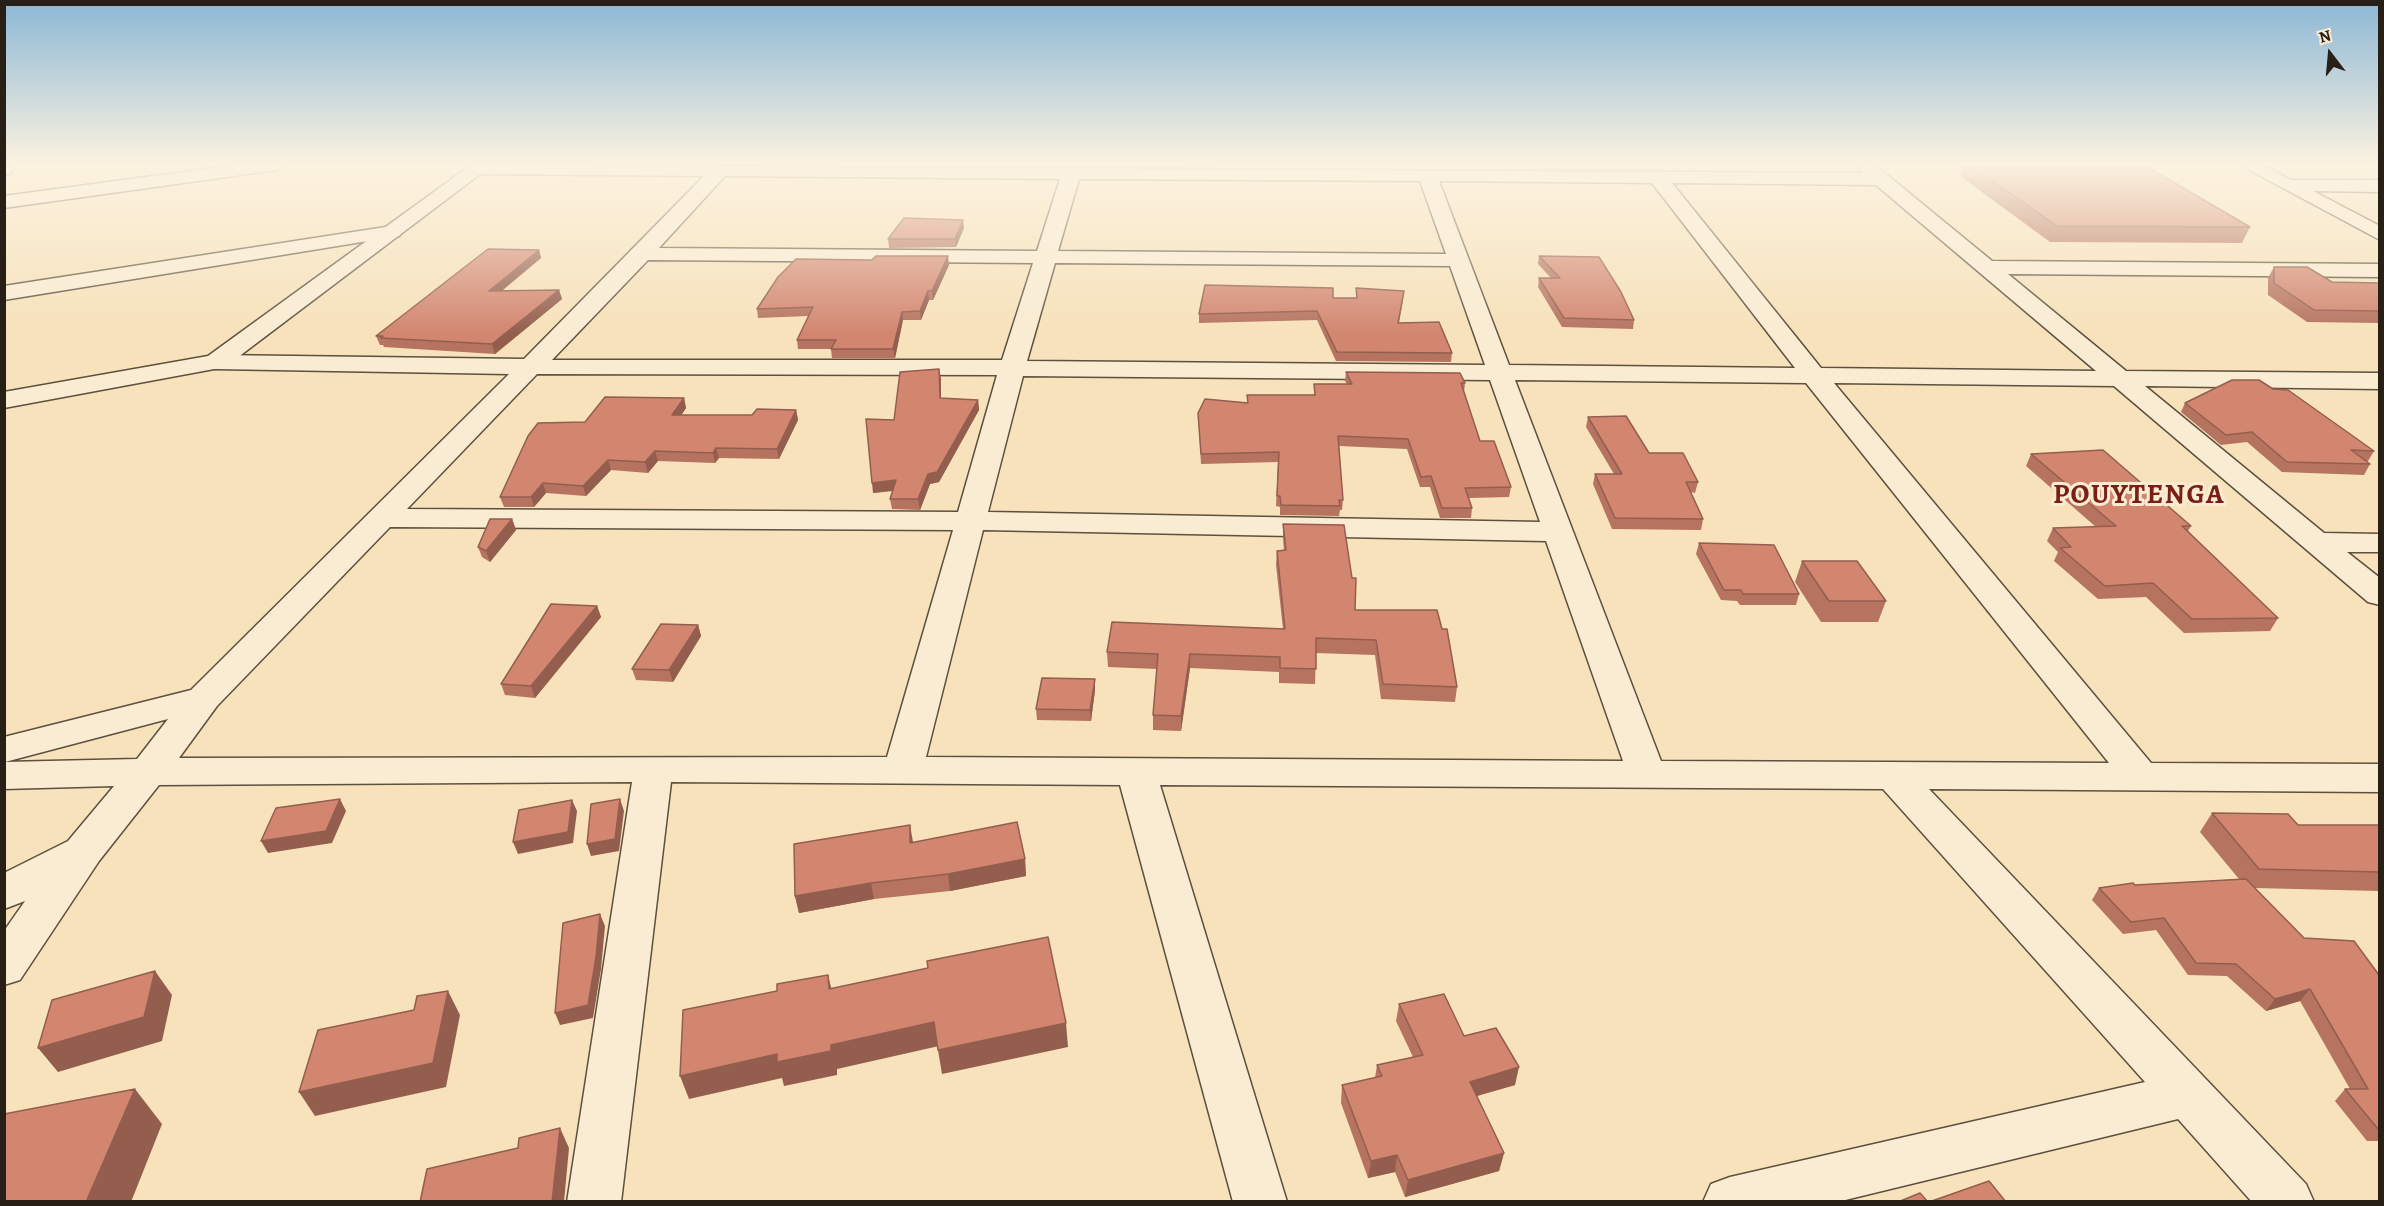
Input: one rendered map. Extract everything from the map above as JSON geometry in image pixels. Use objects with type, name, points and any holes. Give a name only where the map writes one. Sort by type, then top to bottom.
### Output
[{"type":"street","points":[[216,362],[407,221]]},
{"type":"street","points":[[4,968],[84,850],[148,772],[204,698],[673,221]]},
{"type":"street","points":[[903,770],[1012,368],[1057,221]]},
{"type":"street","points":[[1445,221],[1647,774]]},
{"type":"street","points":[[1692,221],[1814,376],[2140,777]]},
{"type":"street","points":[[1932,221],[2124,379],[2379,595]]},
{"type":"street","points":[[2355,221],[2379,234]]},
{"type":"street","points":[[4,293],[392,232]]},
{"type":"street","points":[[642,254],[1045,259],[1459,260]]},
{"type":"street","points":[[1988,267],[2379,271]]},
{"type":"street","points":[[4,400],[216,362],[531,367],[1012,368],[2379,381]]},
{"type":"street","points":[[383,518],[970,521],[1558,531]]},
{"type":"street","points":[[2316,542],[2379,543]]},
{"type":"street","points":[[4,750],[204,698]]},
{"type":"street","points":[[4,776],[148,772],[653,769],[2379,778]]},
{"type":"street","points":[[594,1202],[653,769]]},
{"type":"street","points":[[1136,771],[1260,1202]]},
{"type":"street","points":[[1893,775],[2287,1202]]},
{"type":"street","points":[[4,893],[84,850]]},
{"type":"street","points":[[1730,1202],[2188,1094]]},
{"type":"building","points":[[902,221],[962,221],[955,239],[888,239]]},
{"type":"building","points":[[2050,221],[2240,221],[2250,227],[2057,226]]},
{"type":"building","points":[[488,249],[539,250],[489,291],[559,290],[492,344],[376,336]]},
{"type":"building","points":[[876,256],[948,256],[932,291],[928,291],[920,311],[902,312],[893,349],[831,349],[836,340],[797,340],[813,307],[757,309],[778,277],[796,259],[872,260]]},
{"type":"building","points":[[1539,256],[1599,257],[1621,292],[1634,320],[1564,318],[1539,278],[1560,278]]},
{"type":"building","points":[[2274,267],[2307,267],[2332,282],[2379,283],[2379,311],[2314,310],[2274,283]]},
{"type":"building","points":[[1205,285],[1333,288],[1333,298],[1357,298],[1356,288],[1404,291],[1398,323],[1439,322],[1452,353],[1337,352],[1317,311],[1199,314]]},
{"type":"building","points":[[939,369],[940,398],[978,400],[937,472],[928,474],[918,499],[890,499],[896,480],[872,483],[866,419],[894,420],[900,372]]},
{"type":"building","points":[[1346,372],[1460,373],[1465,383],[1461,383],[1480,441],[1494,441],[1511,487],[1465,488],[1472,508],[1442,508],[1431,476],[1421,477],[1408,439],[1338,436],[1343,500],[1339,500],[1340,506],[1281,505],[1280,496],[1277,496],[1279,452],[1201,454],[1198,413],[1205,399],[1248,403],[1247,395],[1315,395],[1314,384],[1352,384]]},
{"type":"building","points":[[2232,380],[2259,380],[2273,389],[2288,390],[2374,451],[2351,450],[2370,464],[2287,462],[2252,432],[2226,435],[2185,403]]},
{"type":"building","points":[[605,397],[684,398],[672,415],[752,415],[757,409],[796,410],[777,449],[716,448],[713,453],[655,451],[645,462],[608,460],[583,486],[543,483],[531,497],[500,497],[528,436],[538,423],[585,422]]},
{"type":"building","points":[[1626,416],[1649,453],[1683,453],[1698,482],[1686,482],[1703,519],[1615,518],[1595,474],[1622,474],[1588,417]]},
{"type":"building","points":[[2103,450],[2191,526],[2182,526],[2278,618],[2192,619],[2153,583],[2105,586],[2060,548],[2071,547],[2053,528],[2116,526],[2031,454]]},
{"type":"building","points":[[490,519],[512,519],[486,551],[478,547]]},
{"type":"building","points":[[1283,524],[1344,525],[1352,578],[1356,578],[1355,610],[1437,610],[1442,629],[1447,629],[1457,687],[1383,684],[1376,640],[1316,638],[1316,669],[1280,668],[1280,657],[1190,654],[1181,716],[1153,715],[1158,654],[1107,652],[1112,622],[1285,629],[1277,551],[1286,550]]},
{"type":"building","points":[[1699,543],[1774,545],[1799,594],[1743,594],[1741,590],[1724,590]]},
{"type":"building","points":[[1802,561],[1857,561],[1886,601],[1829,601]]},
{"type":"building","points":[[551,604],[597,606],[531,686],[501,684]]},
{"type":"building","points":[[661,624],[698,625],[669,670],[632,669]]},
{"type":"building","points":[[1042,678],[1095,679],[1090,710],[1036,709]]},
{"type":"building","points":[[340,799],[326,831],[261,841],[276,808]]},
{"type":"building","points":[[620,799],[615,839],[587,844],[591,804]]},
{"type":"building","points":[[572,800],[568,832],[513,842],[519,810]]},
{"type":"building","points":[[2212,813],[2288,814],[2298,825],[2379,825],[2379,872],[2259,869]]},
{"type":"building","points":[[1017,822],[1025,859],[948,874],[871,883],[795,896],[794,844],[910,825],[910,843]]},
{"type":"building","points":[[2246,879],[2304,938],[2354,941],[2379,975],[2379,1129],[2345,1089],[2368,1089],[2310,989],[2275,999],[2236,964],[2196,963],[2164,918],[2131,922],[2099,888],[2133,883],[2135,885]]},
{"type":"building","points":[[600,914],[588,1005],[555,1013],[563,923]]},
{"type":"building","points":[[1048,937],[1066,1023],[938,1050],[934,1022],[831,1045],[831,1051],[777,1062],[777,1054],[680,1076],[683,1010],[777,991],[777,984],[828,975],[829,989],[928,968],[927,961]]},
{"type":"building","points":[[155,971],[144,1017],[38,1048],[52,1000]]},
{"type":"building","points":[[448,991],[433,1063],[299,1092],[318,1030],[414,1010],[417,996]]},
{"type":"building","points":[[1444,994],[1464,1036],[1496,1028],[1519,1067],[1470,1082],[1504,1153],[1408,1180],[1397,1155],[1371,1161],[1342,1085],[1382,1076],[1377,1065],[1423,1055],[1399,1004]]},
{"type":"building","points":[[135,1089],[86,1202],[4,1202],[4,1114]]},
{"type":"building","points":[[560,1128],[552,1202],[420,1202],[427,1169],[518,1148],[519,1138]]},
{"type":"building","points":[[1989,1181],[2006,1202],[1929,1202]]},
{"type":"building","points":[[1920,1193],[1928,1202],[1898,1202]]},
{"type":"district","name":"POUYTENGA","points":[[2139,496]]}]
